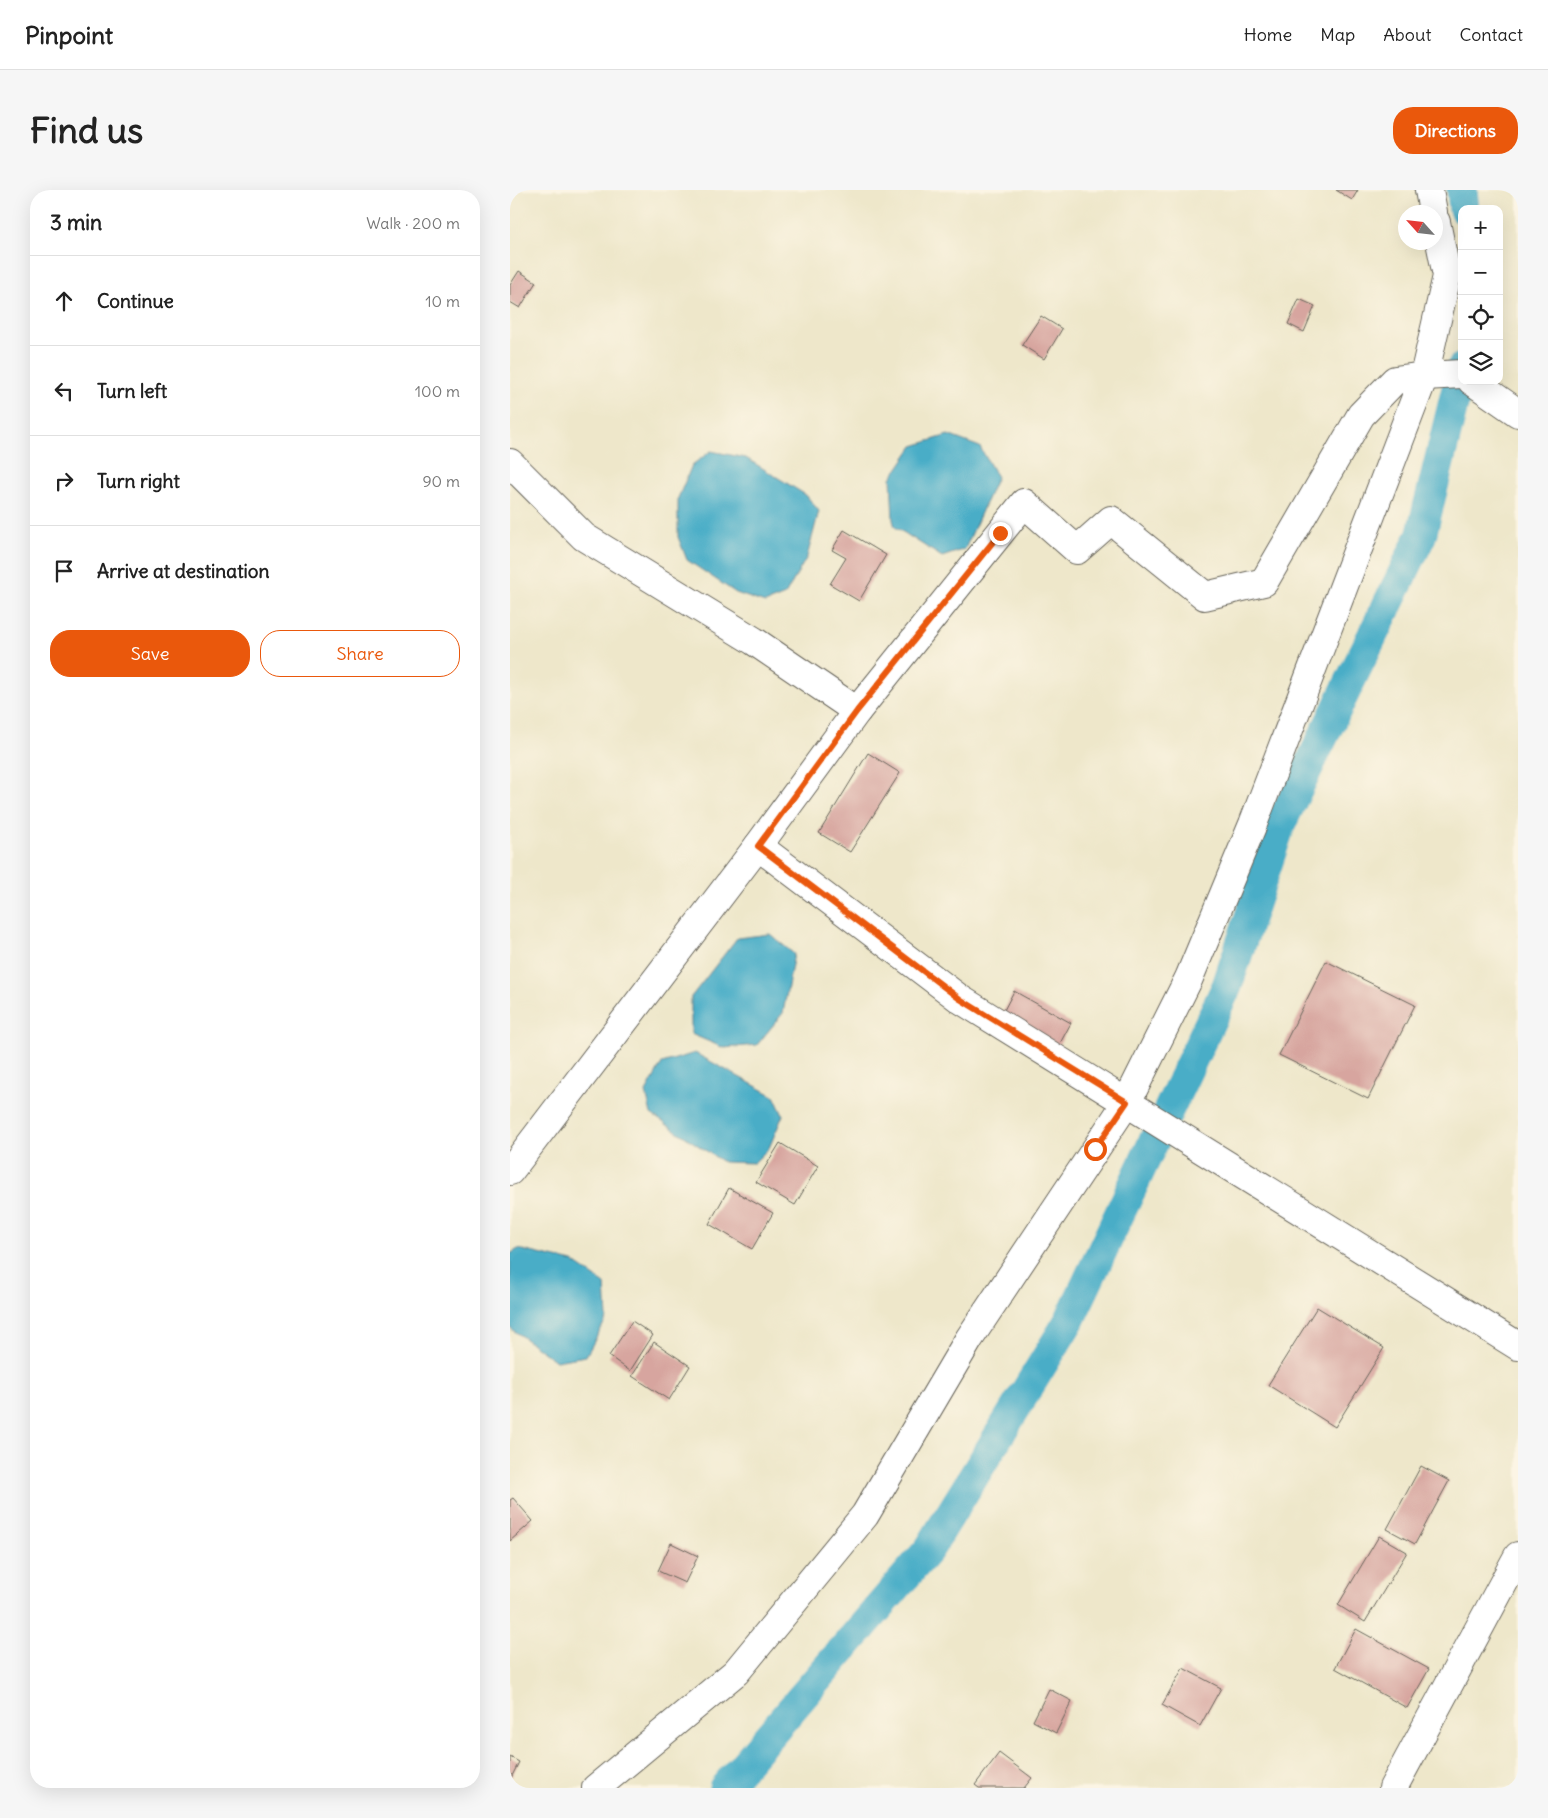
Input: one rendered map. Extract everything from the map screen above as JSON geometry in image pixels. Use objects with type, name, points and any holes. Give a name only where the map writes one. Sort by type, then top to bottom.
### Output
[{"type":"street","points":[[1429,190],[1432,205]]},
{"type":"street","points":[[596,1788],[736,1672],[865,1515],[969,1339],[1127,1102],[1189,978],[1242,852],[1424,376],[1447,276],[1442,250]]},
{"type":"street","points":[[510,1171],[758,846],[857,711],[1024,503],[1077,550],[1111,520],[1205,596],[1264,582],[1360,415],[1395,380],[1458,374]]},
{"type":"street","points":[[1478,385],[1518,413]]},
{"type":"street","points":[[510,462],[584,536],[754,641],[857,711]]},
{"type":"street","points":[[758,846],[960,999],[1518,1346]]},
{"type":"street","points":[[1392,1788],[1518,1556]]},
{"type":"water","points":[[948,435],[980,447],[997,477],[965,549],[942,557],[895,527],[891,478],[913,446]]},
{"type":"water","points":[[711,451],[746,458],[806,495],[819,511],[807,557],[785,595],[765,603],[736,593],[687,560],[678,537],[678,498],[692,465]]},
{"type":"water","points":[[770,934],[794,954],[783,1013],[757,1045],[724,1048],[691,1034],[691,997],[737,938]]},
{"type":"water","points":[[695,1053],[774,1096],[783,1115],[769,1148],[754,1163],[723,1162],[651,1114],[646,1092],[662,1063]]},
{"type":"water","points":[[518,1249],[573,1262],[605,1284],[607,1318],[586,1356],[556,1361],[510,1328],[510,1254]]},
{"type":"building","points":[[1336,190],[1358,190],[1352,200]]},
{"type":"building","points":[[519,271],[536,282],[520,308],[510,302],[510,285]]},
{"type":"building","points":[[1299,299],[1315,306],[1304,332],[1288,324]]},
{"type":"building","points":[[1041,316],[1062,329],[1044,359],[1022,345]]},
{"type":"building","points":[[844,530],[886,555],[859,601],[830,584],[846,558],[832,550]]},
{"type":"building","points":[[868,753],[900,773],[850,852],[819,833]]},
{"type":"building","points":[[1326,961],[1415,1005],[1368,1099],[1279,1055]]},
{"type":"building","points":[[1014,991],[1071,1023],[1058,1047],[1001,1016]]},
{"type":"building","points":[[780,1143],[818,1166],[795,1205],[756,1182]]},
{"type":"building","points":[[729,1188],[773,1213],[752,1249],[709,1224]]},
{"type":"building","points":[[1317,1307],[1384,1348],[1335,1427],[1268,1385]]},
{"type":"building","points":[[632,1321],[653,1335],[630,1371],[609,1356]]},
{"type":"building","points":[[654,1342],[690,1366],[669,1400],[632,1376]]},
{"type":"building","points":[[1421,1466],[1449,1481],[1415,1544],[1387,1529]]},
{"type":"building","points":[[513,1498],[533,1521],[510,1541],[510,1500]]},
{"type":"building","points":[[1379,1536],[1407,1552],[1365,1622],[1338,1605]]},
{"type":"building","points":[[671,1543],[698,1556],[685,1583],[658,1571]]},
{"type":"building","points":[[1356,1629],[1429,1669],[1407,1708],[1335,1668]]},
{"type":"building","points":[[1183,1668],[1221,1688],[1200,1726],[1162,1705]]},
{"type":"building","points":[[1049,1689],[1072,1701],[1056,1733],[1033,1721]]},
{"type":"building","points":[[999,1753],[1032,1778],[1024,1788],[979,1788],[975,1785]]},
{"type":"building","points":[[510,1757],[519,1762],[510,1780]]},
{"type":"waterway","points":[[1462,190],[1464,205]]},
{"type":"waterway","points":[[724,1788],[929,1549],[1069,1321],[1227,986],[1280,825],[1421,536],[1458,384]]},
{"type":"route","points":[[1000,533],[857,711],[758,846],[960,999],[1127,1102],[1095,1149]]}]
